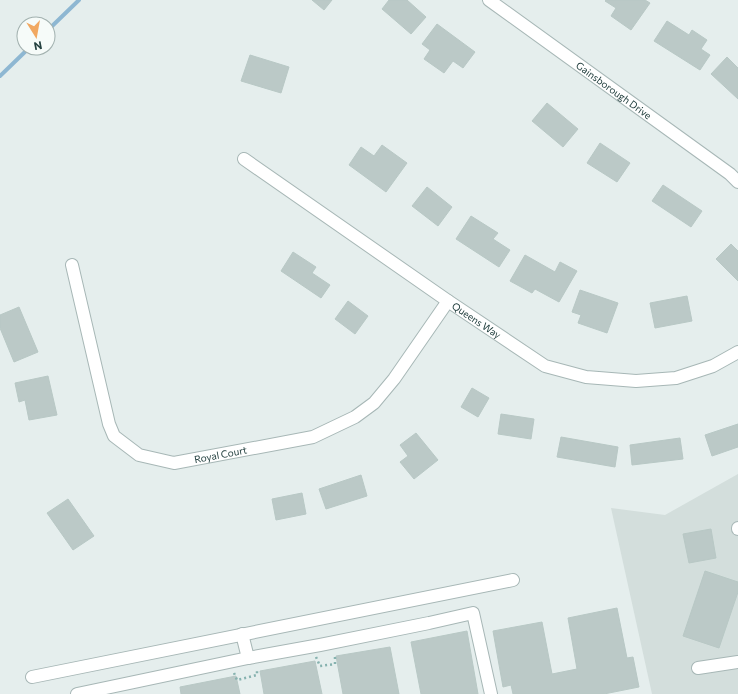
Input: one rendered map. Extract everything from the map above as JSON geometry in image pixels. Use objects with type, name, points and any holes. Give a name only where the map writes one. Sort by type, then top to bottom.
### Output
[{"type":"street","name":"Gainsborough Drive","points":[[489,0],[730,174],[738,182]]},
{"type":"street","name":"Queens Way","points":[[244,159],[448,301],[545,366],[586,377],[636,381],[676,378],[713,366],[738,352]]},
{"type":"street","name":"Royal Court","points":[[72,265],[109,424],[114,436],[138,455],[174,463],[313,437],[355,417],[374,403],[394,379],[448,301]]},
{"type":"street","points":[[32,677],[513,580]]},
{"type":"street","points":[[77,694],[248,658],[429,624],[473,613],[491,694]]},
{"type":"street","points":[[242,634],[248,658]]},
{"type":"street","points":[[698,668],[738,662]]},
{"type":"path","points":[[313,653],[320,666],[335,664],[335,648]]},
{"type":"shaded area","points":[[738,474],[738,694],[652,694],[611,508],[665,515]]},
{"type":"building","points":[[312,0],[332,0],[324,10]]},
{"type":"building","points":[[389,0],[407,0],[426,17],[411,34],[382,9]]},
{"type":"building","points":[[645,0],[650,3],[631,30],[611,16],[616,8],[605,1]]},
{"type":"building","points":[[667,21],[689,35],[692,30],[707,40],[701,49],[710,55],[700,70],[654,41]]},
{"type":"building","points":[[437,24],[475,52],[463,68],[453,61],[444,73],[424,59],[430,50],[422,44]]},
{"type":"building","points":[[250,55],[289,67],[281,93],[241,81]]},
{"type":"building","points":[[727,57],[738,68],[738,99],[711,74]]},
{"type":"building","points":[[547,103],[578,129],[563,147],[532,121]]},
{"type":"building","points":[[600,143],[630,163],[617,182],[587,163]]},
{"type":"building","points":[[382,145],[407,163],[386,192],[349,165],[361,147],[374,156]]},
{"type":"building","points":[[663,185],[702,211],[691,227],[652,201]]},
{"type":"building","points":[[427,187],[452,207],[438,226],[412,206]]},
{"type":"building","points":[[471,216],[498,233],[493,239],[510,250],[499,267],[456,239]]},
{"type":"building","points":[[731,244],[738,251],[738,281],[716,259]]},
{"type":"building","points":[[293,252],[316,267],[312,273],[330,285],[321,298],[281,271]]},
{"type":"building","points":[[525,255],[555,272],[560,262],[577,271],[559,302],[535,289],[532,293],[510,281]]},
{"type":"building","points":[[580,290],[618,303],[607,333],[578,323],[581,315],[572,312]]},
{"type":"building","points":[[687,296],[692,321],[655,328],[650,303]]},
{"type":"building","points":[[348,301],[368,316],[355,334],[335,319]]},
{"type":"building","points":[[19,307],[38,352],[14,362],[0,328],[0,315]]},
{"type":"building","points":[[48,376],[57,415],[29,420],[25,400],[19,402],[15,383]]},
{"type":"building","points":[[472,388],[489,398],[478,417],[461,407]]},
{"type":"building","points":[[501,414],[534,419],[531,439],[498,434]]},
{"type":"building","points":[[738,424],[738,447],[712,456],[705,435]]},
{"type":"building","points":[[416,433],[438,460],[414,479],[400,462],[408,456],[400,445]]},
{"type":"building","points":[[561,437],[618,447],[615,467],[557,457]]},
{"type":"building","points":[[680,438],[683,459],[632,465],[630,445]]},
{"type":"building","points":[[361,475],[367,496],[326,509],[319,489]]},
{"type":"building","points":[[302,493],[306,514],[276,520],[272,499]]},
{"type":"building","points":[[68,499],[94,536],[73,550],[47,513]]},
{"type":"building","points":[[711,529],[716,558],[689,563],[683,534]]},
{"type":"building","points":[[705,571],[738,582],[738,592],[719,648],[683,636]]},
{"type":"building","points":[[617,608],[627,658],[633,657],[639,687],[604,694],[513,694],[511,685],[503,687],[493,631],[542,622],[552,674],[577,669],[568,618]]},
{"type":"building","points":[[467,631],[478,694],[421,694],[411,642]]},
{"type":"building","points":[[390,647],[399,694],[343,694],[336,656]]},
{"type":"building","points":[[315,661],[322,694],[264,694],[260,671]]},
{"type":"building","points":[[236,676],[240,694],[181,694],[180,687]]},
{"type":"waterway","points":[[56,22],[79,0]]},
{"type":"waterway","points":[[0,76],[21,56]]}]
